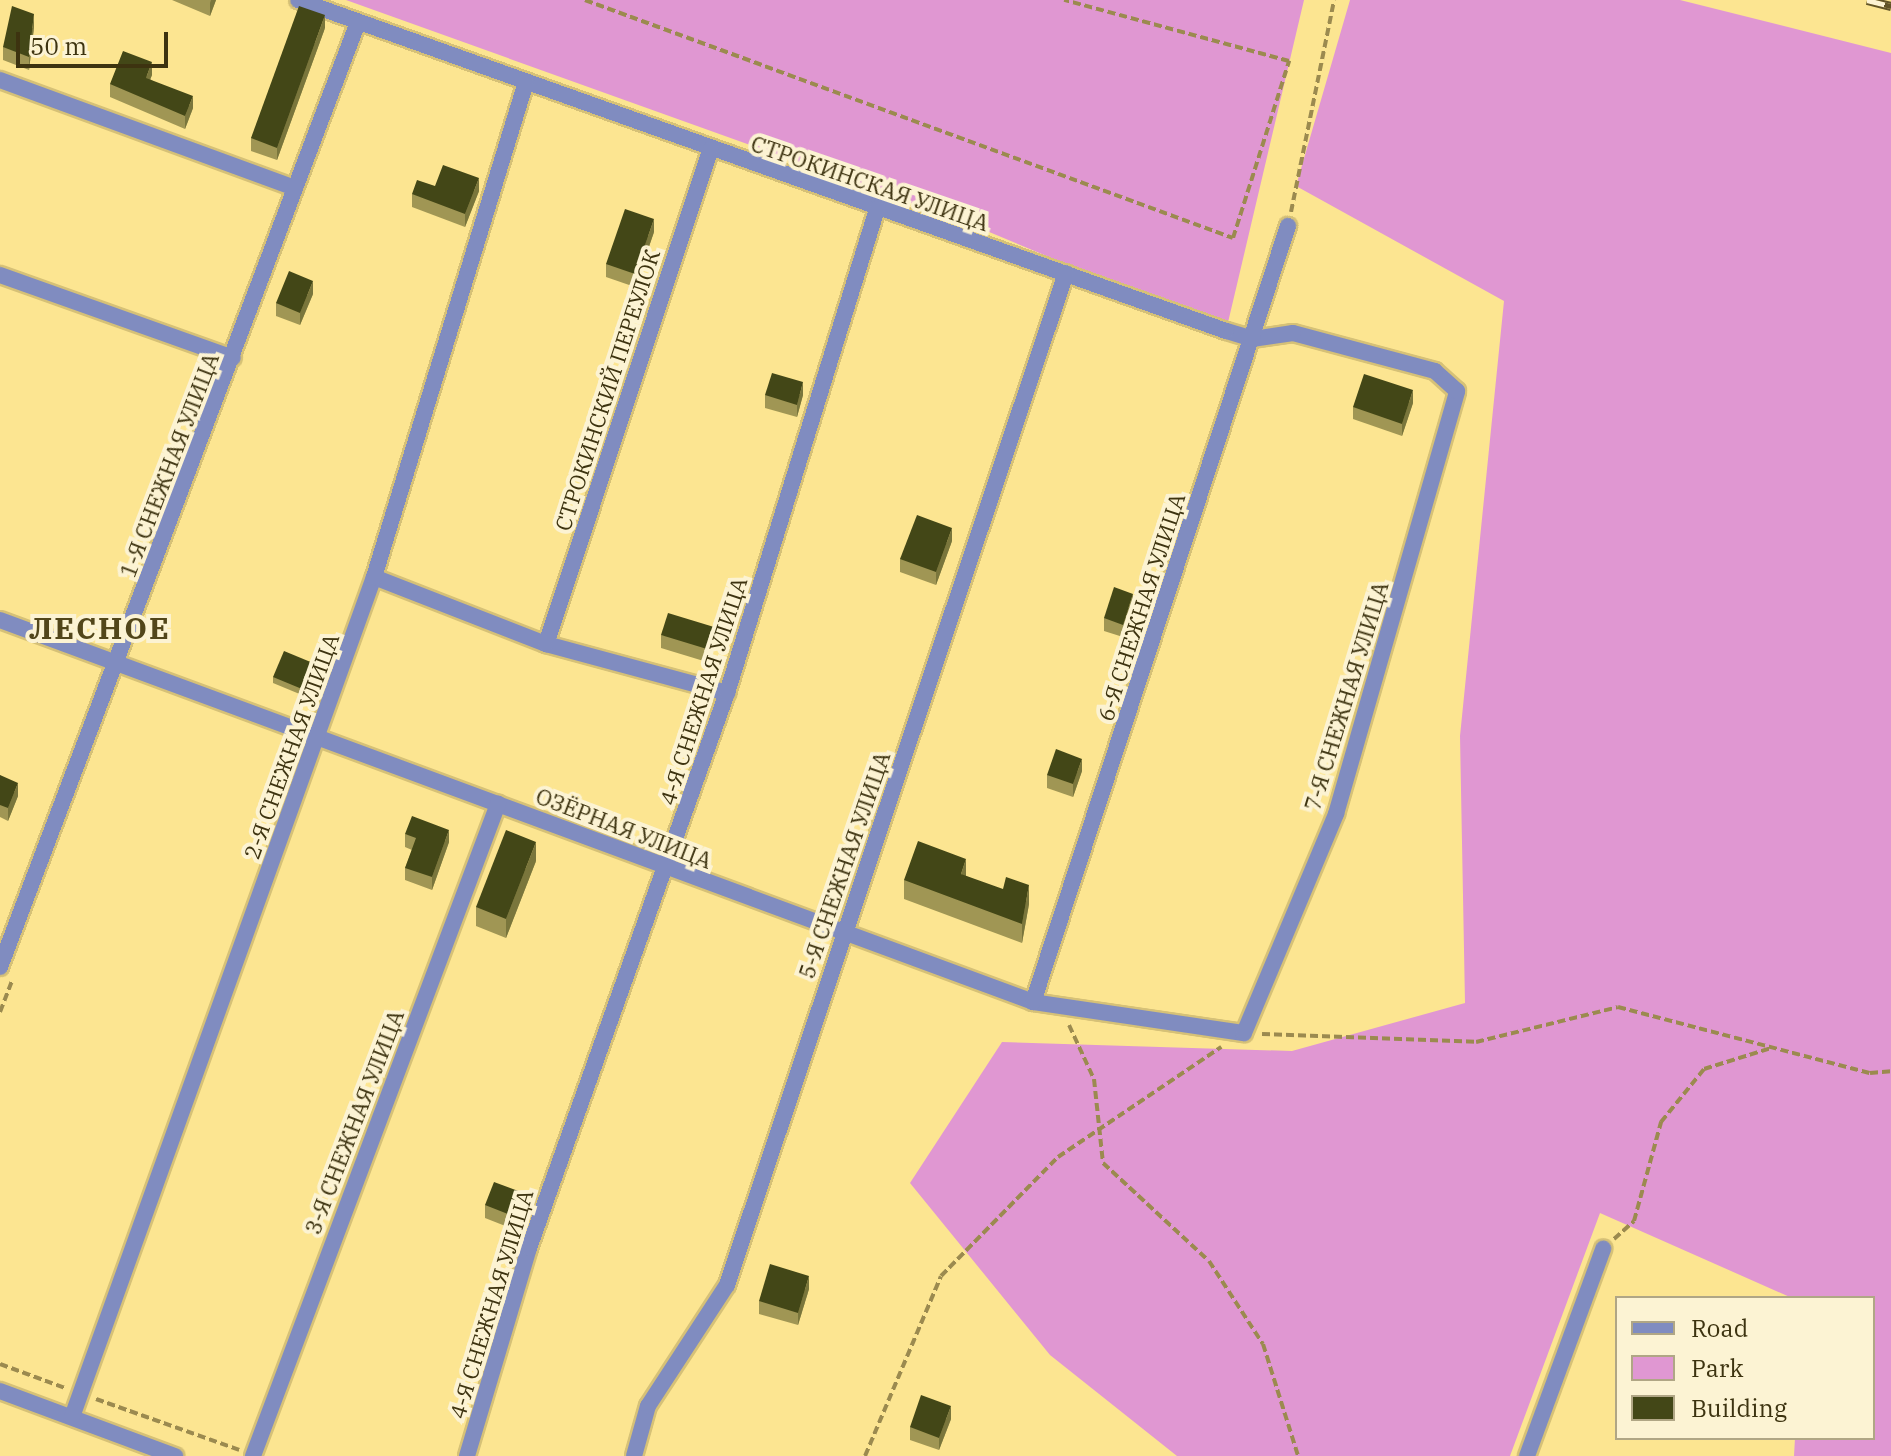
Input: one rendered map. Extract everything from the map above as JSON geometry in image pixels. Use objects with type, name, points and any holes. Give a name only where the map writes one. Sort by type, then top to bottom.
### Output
[{"type":"street","name":"СТРОКИНСКАЯ УЛИЦА","points":[[298,0],[710,151],[1253,339],[1293,333],[1435,371]]},
{"type":"street","name":"1-Я СНЕЖНАЯ УЛИЦА","points":[[0,967],[117,667],[358,22]]},
{"type":"street","points":[[0,80],[295,188]]},
{"type":"street","name":"2-Я СНЕЖНАЯ УЛИЦА","points":[[72,1417],[318,740],[374,577],[526,82]]},
{"type":"street","name":"СТРОКИНСКИЙ ПЕРЕУЛОК","points":[[546,644],[710,151]]},
{"type":"street","name":"4-Я СНЕЖНАЯ УЛИЦА","points":[[467,1456],[529,1248],[668,868],[727,693],[877,209]]},
{"type":"street","name":"6-Я СНЕЖНАЯ УЛИЦА","points":[[1033,1002],[1288,226]]},
{"type":"street","name":"5-Я СНЕЖНАЯ УЛИЦА","points":[[634,1456],[648,1406],[727,1285],[1066,273]]},
{"type":"street","points":[[0,275],[233,358]]},
{"type":"street","name":"7-Я СНЕЖНАЯ УЛИЦА","points":[[1244,1033],[1336,814],[1436,469],[1457,391],[1435,371]]},
{"type":"street","points":[[374,577],[546,644],[727,693]]},
{"type":"street","name":"ОЗЁРНАЯ УЛИЦА","points":[[0,620],[117,667],[1033,1002],[1244,1033]]},
{"type":"street","name":"3-Я СНЕЖНАЯ УЛИЦА","points":[[253,1455],[498,804]]},
{"type":"street","points":[[1527,1456],[1603,1249]]},
{"type":"street","points":[[0,1391],[175,1456]]},
{"type":"path","points":[[585,0],[1233,238],[1289,61],[1064,0]]},
{"type":"path","points":[[1288,226],[1334,0]]},
{"type":"path","points":[[865,1456],[891,1387],[941,1276],[1096,1129],[1244,1033],[1476,1042],[1618,1007],[1870,1073],[1891,1071]]},
{"type":"path","points":[[1059,1019],[1072,1027],[1094,1079],[1096,1129],[1103,1163],[1209,1261],[1263,1344],[1298,1456]]},
{"type":"path","points":[[1603,1249],[1634,1221],[1661,1122],[1704,1069],[1772,1047]]},
{"type":"path","points":[[0,1364],[253,1455]]},
{"type":"green space","points":[[346,0],[1304,0],[1226,331],[970,224]]},
{"type":"green space","points":[[1350,0],[1680,0],[1891,53],[1891,1456],[1794,1456],[1795,1440],[1875,1440],[1875,1296],[1787,1296],[1600,1213],[1510,1456],[1177,1456],[1050,1355],[910,1183],[1002,1042],[1292,1051],[1465,1003],[1460,736],[1504,301],[1296,186]]},
{"type":"building","points":[[12,6],[34,14],[29,57],[3,47]]},
{"type":"building","points":[[299,6],[325,15],[277,148],[251,138]]},
{"type":"building","points":[[123,51],[152,62],[146,78],[193,96],[185,116],[110,84]]},
{"type":"building","points":[[443,165],[479,178],[465,214],[412,194],[417,180],[435,186]]},
{"type":"building","points":[[625,209],[654,219],[635,274],[606,264]]},
{"type":"building","points":[[289,271],[313,281],[300,313],[276,303]]},
{"type":"building","points":[[772,373],[803,382],[797,405],[765,395]]},
{"type":"building","points":[[1364,374],[1413,390],[1402,424],[1353,407]]},
{"type":"building","points":[[917,515],[952,528],[936,572],[900,559]]},
{"type":"building","points":[[1114,587],[1133,594],[1123,625],[1104,618]]},
{"type":"building","points":[[668,613],[714,627],[707,649],[661,635]]},
{"type":"building","points":[[284,651],[313,663],[302,689],[273,677]]},
{"type":"building","points":[[1056,749],[1082,759],[1073,784],[1047,775]]},
{"type":"building","points":[[0,775],[18,783],[8,808],[0,805]]},
{"type":"building","points":[[412,816],[449,830],[432,877],[405,868],[416,838],[405,834]]},
{"type":"building","points":[[506,830],[536,842],[506,919],[476,907]]},
{"type":"building","points":[[918,841],[966,859],[961,874],[1003,889],[1006,877],[1029,885],[1022,924],[904,880]]},
{"type":"building","points":[[494,1182],[521,1192],[513,1216],[485,1205]]},
{"type":"building","points":[[770,1264],[809,1276],[798,1313],[759,1301]]},
{"type":"building","points":[[921,1395],[951,1406],[939,1438],[910,1427]]},
{"type":"railway","points":[[1867,0],[1891,6]]},
{"type":"district","name":"ЛЕСНОЕ","points":[[100,628]]}]
